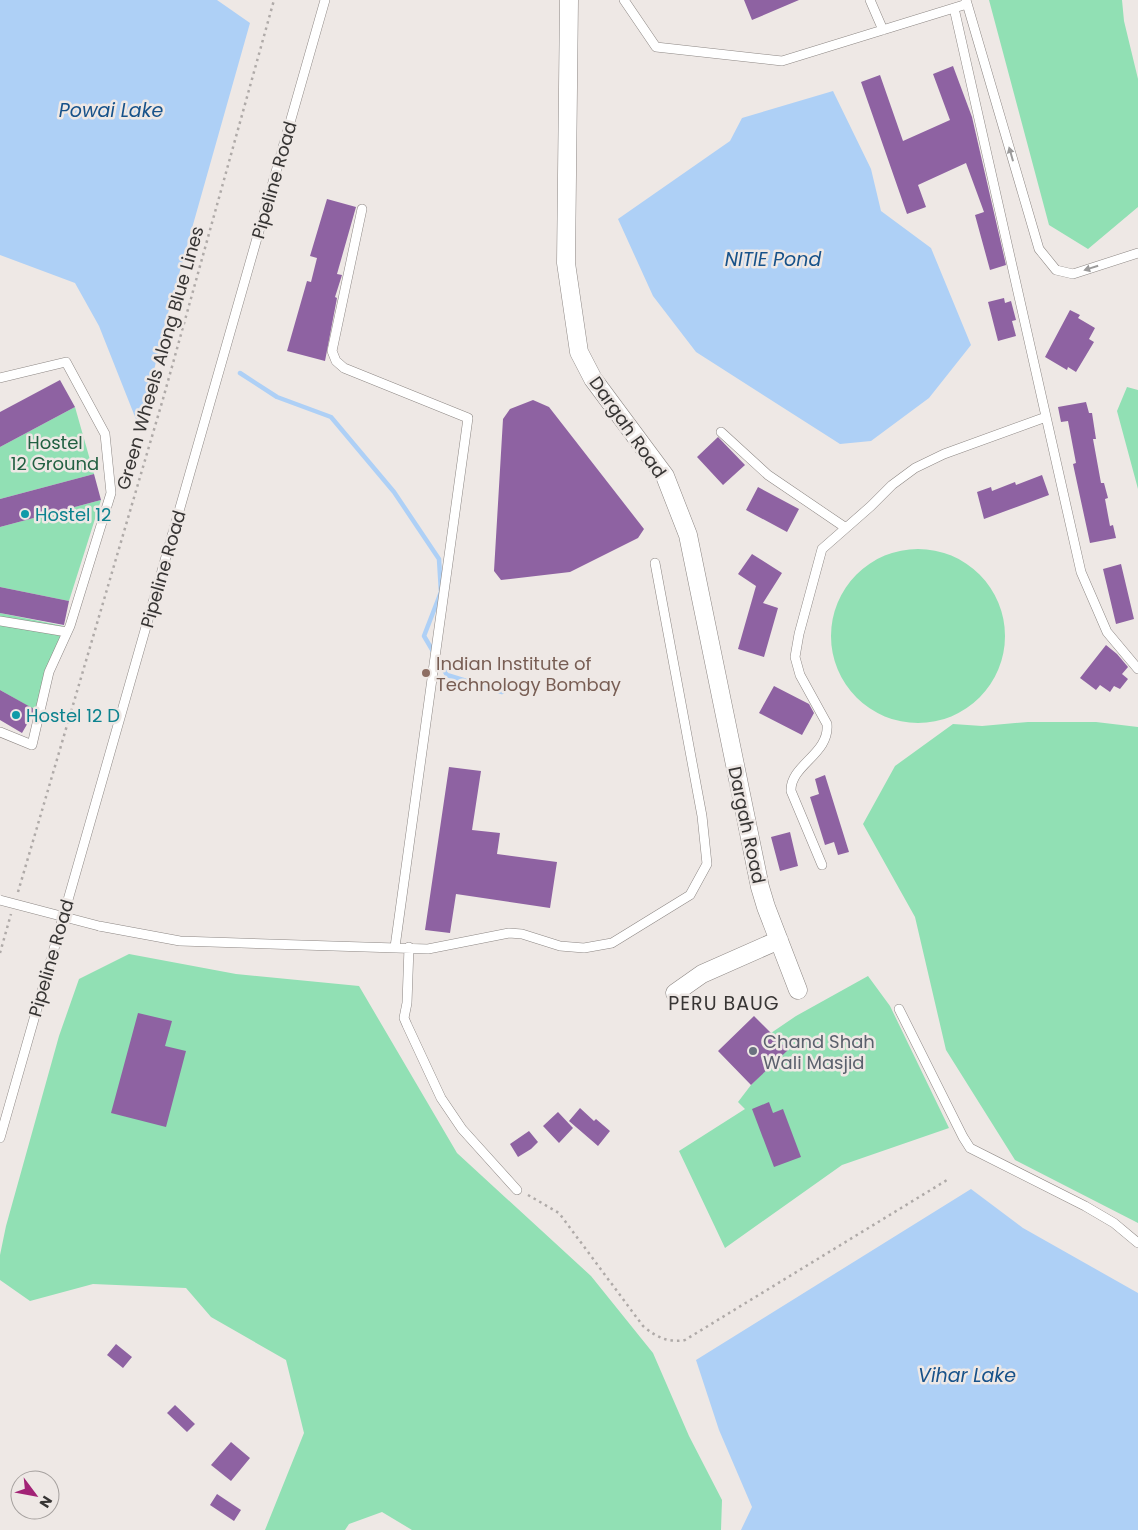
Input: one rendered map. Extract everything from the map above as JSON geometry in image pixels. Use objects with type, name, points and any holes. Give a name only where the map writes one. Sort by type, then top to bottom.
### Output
[{"type":"street","name":"Dargah Road","points":[[569,0],[566,263],[579,352],[593,379],[665,476],[688,535],[760,887],[798,990]]},
{"type":"street","points":[[675,993],[702,974],[779,940]]},
{"type":"lane","name":"Pipeline Road","points":[[0,1138],[326,0]]},
{"type":"lane","points":[[624,0],[656,47],[782,61],[954,8],[966,2],[1039,249],[1056,270],[1073,274],[1138,253]]},
{"type":"lane","points":[[870,0],[883,30]]},
{"type":"lane","points":[[954,8],[1081,572],[1107,632],[1138,669]]},
{"type":"lane","points":[[362,209],[332,351],[336,361],[344,368],[468,418],[395,947]]},
{"type":"lane","points":[[0,378],[66,362],[105,434],[112,493],[67,632],[49,672],[32,745],[0,732]]},
{"type":"lane","points":[[822,865],[791,791],[791,784],[824,742],[828,732],[827,724],[800,675],[795,657],[798,634],[822,549],[892,485],[915,468],[944,454],[1046,417]]},
{"type":"lane","points":[[721,432],[768,475],[846,528]]},
{"type":"lane","points":[[0,900],[99,926],[180,941],[428,949],[509,934],[522,934],[560,946],[584,948],[612,943],[690,895],[707,864],[702,816],[656,563]]},
{"type":"lane","points":[[0,621],[67,632]]},
{"type":"lane","points":[[409,947],[407,1003],[404,1018],[407,1025],[441,1098],[462,1129],[518,1190]]},
{"type":"lane","points":[[899,1009],[963,1138],[970,1148],[1085,1206],[1114,1223],[1138,1243]]},
{"type":"path","name":"Green Wheels Along Blue Lines","points":[[16,897],[165,390],[274,0]]},
{"type":"path","points":[[0,953],[14,907]]},
{"type":"path","points":[[518,1190],[559,1213],[643,1326],[653,1334],[674,1342],[685,1340],[946,1180]]},
{"type":"green space","points":[[989,0],[1122,0],[1124,21],[1138,79],[1138,207],[1088,249],[1049,225]]},
{"type":"green space","points":[[1127,387],[1138,390],[1138,489],[1117,411]]},
{"type":"green space","name":"Hostel 12 Ground","points":[[75,407],[94,474],[0,499],[0,447]]},
{"type":"green space","name":"Hostel 12 Ground","points":[[101,500],[69,601],[0,587],[0,527]]},
{"type":"green space","points":[[927,549],[951,555],[967,563],[980,574],[991,587],[999,603],[1004,619],[1004,653],[999,669],[991,685],[980,698],[967,709],[943,720],[927,723],[909,723],[893,720],[869,709],[845,685],[832,653],[831,627],[834,611],[845,587],[869,563],[901,550]]},
{"type":"green space","points":[[0,613],[64,626],[35,710],[0,690]]},
{"type":"green space","points":[[1028,722],[1096,722],[1138,727],[1138,1223],[1015,1160],[946,1050],[915,917],[863,824],[895,766],[953,724],[982,726]]},
{"type":"green space","points":[[129,954],[236,974],[359,986],[457,1153],[591,1276],[653,1353],[689,1436],[722,1500],[721,1530],[412,1530],[382,1512],[349,1524],[345,1530],[265,1530],[304,1433],[286,1360],[211,1317],[186,1288],[93,1284],[30,1301],[0,1280],[0,1255],[6,1226],[59,1036],[79,979]]},
{"type":"green space","points":[[868,976],[890,1006],[949,1128],[842,1165],[725,1248],[679,1151],[745,1109],[738,1102],[751,1085],[787,1050],[771,1033],[796,1016]]},
{"type":"water","name":"Powai Lake","points":[[0,0],[217,0],[250,23],[161,338],[141,432],[99,326],[75,283],[0,255]]},
{"type":"water","name":"NITIE Pond","points":[[833,91],[871,169],[881,211],[931,248],[971,345],[929,398],[871,441],[840,444],[696,352],[653,296],[618,219],[730,141],[742,118]]},
{"type":"water","name":"Vihar Lake","points":[[971,1189],[1023,1228],[1138,1293],[1138,1530],[741,1530],[752,1507],[719,1430],[696,1360]]},
{"type":"building","points":[[744,0],[799,0],[752,20]]},
{"type":"building","points":[[953,66],[972,117],[1006,265],[990,270],[975,215],[984,212],[966,163],[918,185],[926,207],[907,214],[861,82],[880,75],[903,141],[950,120],[933,74]]},
{"type":"building","points":[[327,199],[356,207],[337,274],[342,275],[335,297],[337,298],[325,361],[287,351],[307,281],[311,282],[317,258],[310,256]]},
{"type":"building","points":[[1004,298],[1005,303],[1011,301],[1016,320],[1012,321],[1016,336],[998,341],[988,302]]},
{"type":"building","points":[[1070,310],[1080,315],[1078,318],[1095,328],[1089,339],[1094,342],[1076,372],[1068,367],[1067,370],[1045,357]]},
{"type":"building","points":[[60,380],[75,407],[0,447],[0,412]]},
{"type":"building","points":[[533,400],[549,407],[644,529],[638,538],[570,572],[501,580],[494,571],[503,419],[510,409]]},
{"type":"building","points":[[1086,402],[1089,413],[1092,413],[1096,439],[1093,439],[1101,483],[1104,483],[1108,498],[1105,499],[1110,526],[1113,525],[1116,538],[1090,543],[1073,464],[1076,463],[1068,421],[1061,422],[1058,407]]},
{"type":"building","points":[[718,437],[745,465],[723,485],[697,457]]},
{"type":"building","name":"Hostel 12","points":[[94,474],[101,500],[0,527],[0,499]]},
{"type":"building","points":[[1042,475],[1049,495],[984,519],[977,492],[991,487],[992,491],[1015,482],[1016,485]]},
{"type":"building","points":[[758,487],[799,509],[787,532],[746,510]]},
{"type":"building","points":[[752,554],[782,573],[763,603],[778,608],[764,657],[738,649],[756,586],[738,574]]},
{"type":"building","points":[[1121,564],[1134,619],[1116,624],[1103,569]]},
{"type":"building","points":[[0,587],[69,601],[64,625],[0,613]]},
{"type":"building","points":[[1106,645],[1128,667],[1122,674],[1128,679],[1120,689],[1114,686],[1110,692],[1100,685],[1096,690],[1080,678]]},
{"type":"building","points":[[774,686],[809,704],[814,713],[802,735],[759,713]]},
{"type":"building","name":"Hostel 12 D","points":[[0,690],[34,709],[22,733],[0,720]]},
{"type":"building","points":[[449,767],[481,771],[472,830],[500,833],[497,854],[557,862],[550,908],[456,894],[450,933],[425,930]]},
{"type":"building","points":[[825,775],[849,852],[838,855],[834,842],[825,845],[810,797],[819,794],[815,779]]},
{"type":"building","points":[[790,832],[798,866],[780,871],[771,837]]},
{"type":"building","points":[[138,1013],[172,1021],[165,1046],[186,1051],[166,1127],[111,1113]]},
{"type":"building","name":"Chand Shah Wali Masjid","points":[[754,1016],[788,1050],[751,1085],[718,1051]]},
{"type":"building","points":[[769,1102],[773,1113],[783,1109],[801,1157],[774,1167],[752,1109]]},
{"type":"building","points":[[580,1108],[594,1121],[596,1119],[610,1131],[598,1146],[569,1121]]},
{"type":"building","points":[[558,1112],[573,1128],[559,1143],[543,1126]]},
{"type":"building","points":[[529,1131],[538,1142],[518,1157],[510,1144]]},
{"type":"building","points":[[116,1344],[132,1357],[123,1368],[107,1355]]},
{"type":"building","points":[[175,1405],[195,1424],[187,1432],[167,1413]]},
{"type":"building","points":[[231,1442],[250,1458],[231,1481],[211,1465]]},
{"type":"building","points":[[217,1494],[241,1510],[234,1521],[210,1505]]},
{"type":"waterway","points":[[159,332],[167,340]]},
{"type":"waterway","points":[[240,373],[277,397],[331,417],[394,492],[439,559],[441,592],[424,636],[447,675],[502,692]]},
{"type":"place","name":"Hostel 12","points":[[25,514]]},
{"type":"place","name":"Indian Institute of Technology Bombay","points":[[426,673]]},
{"type":"place","name":"Hostel 12 D","points":[[16,715]]},
{"type":"place","name":"Chand Shah Wali Masjid","points":[[753,1051]]},
{"type":"district","name":"PERU BAUG","points":[[724,1003]]}]
